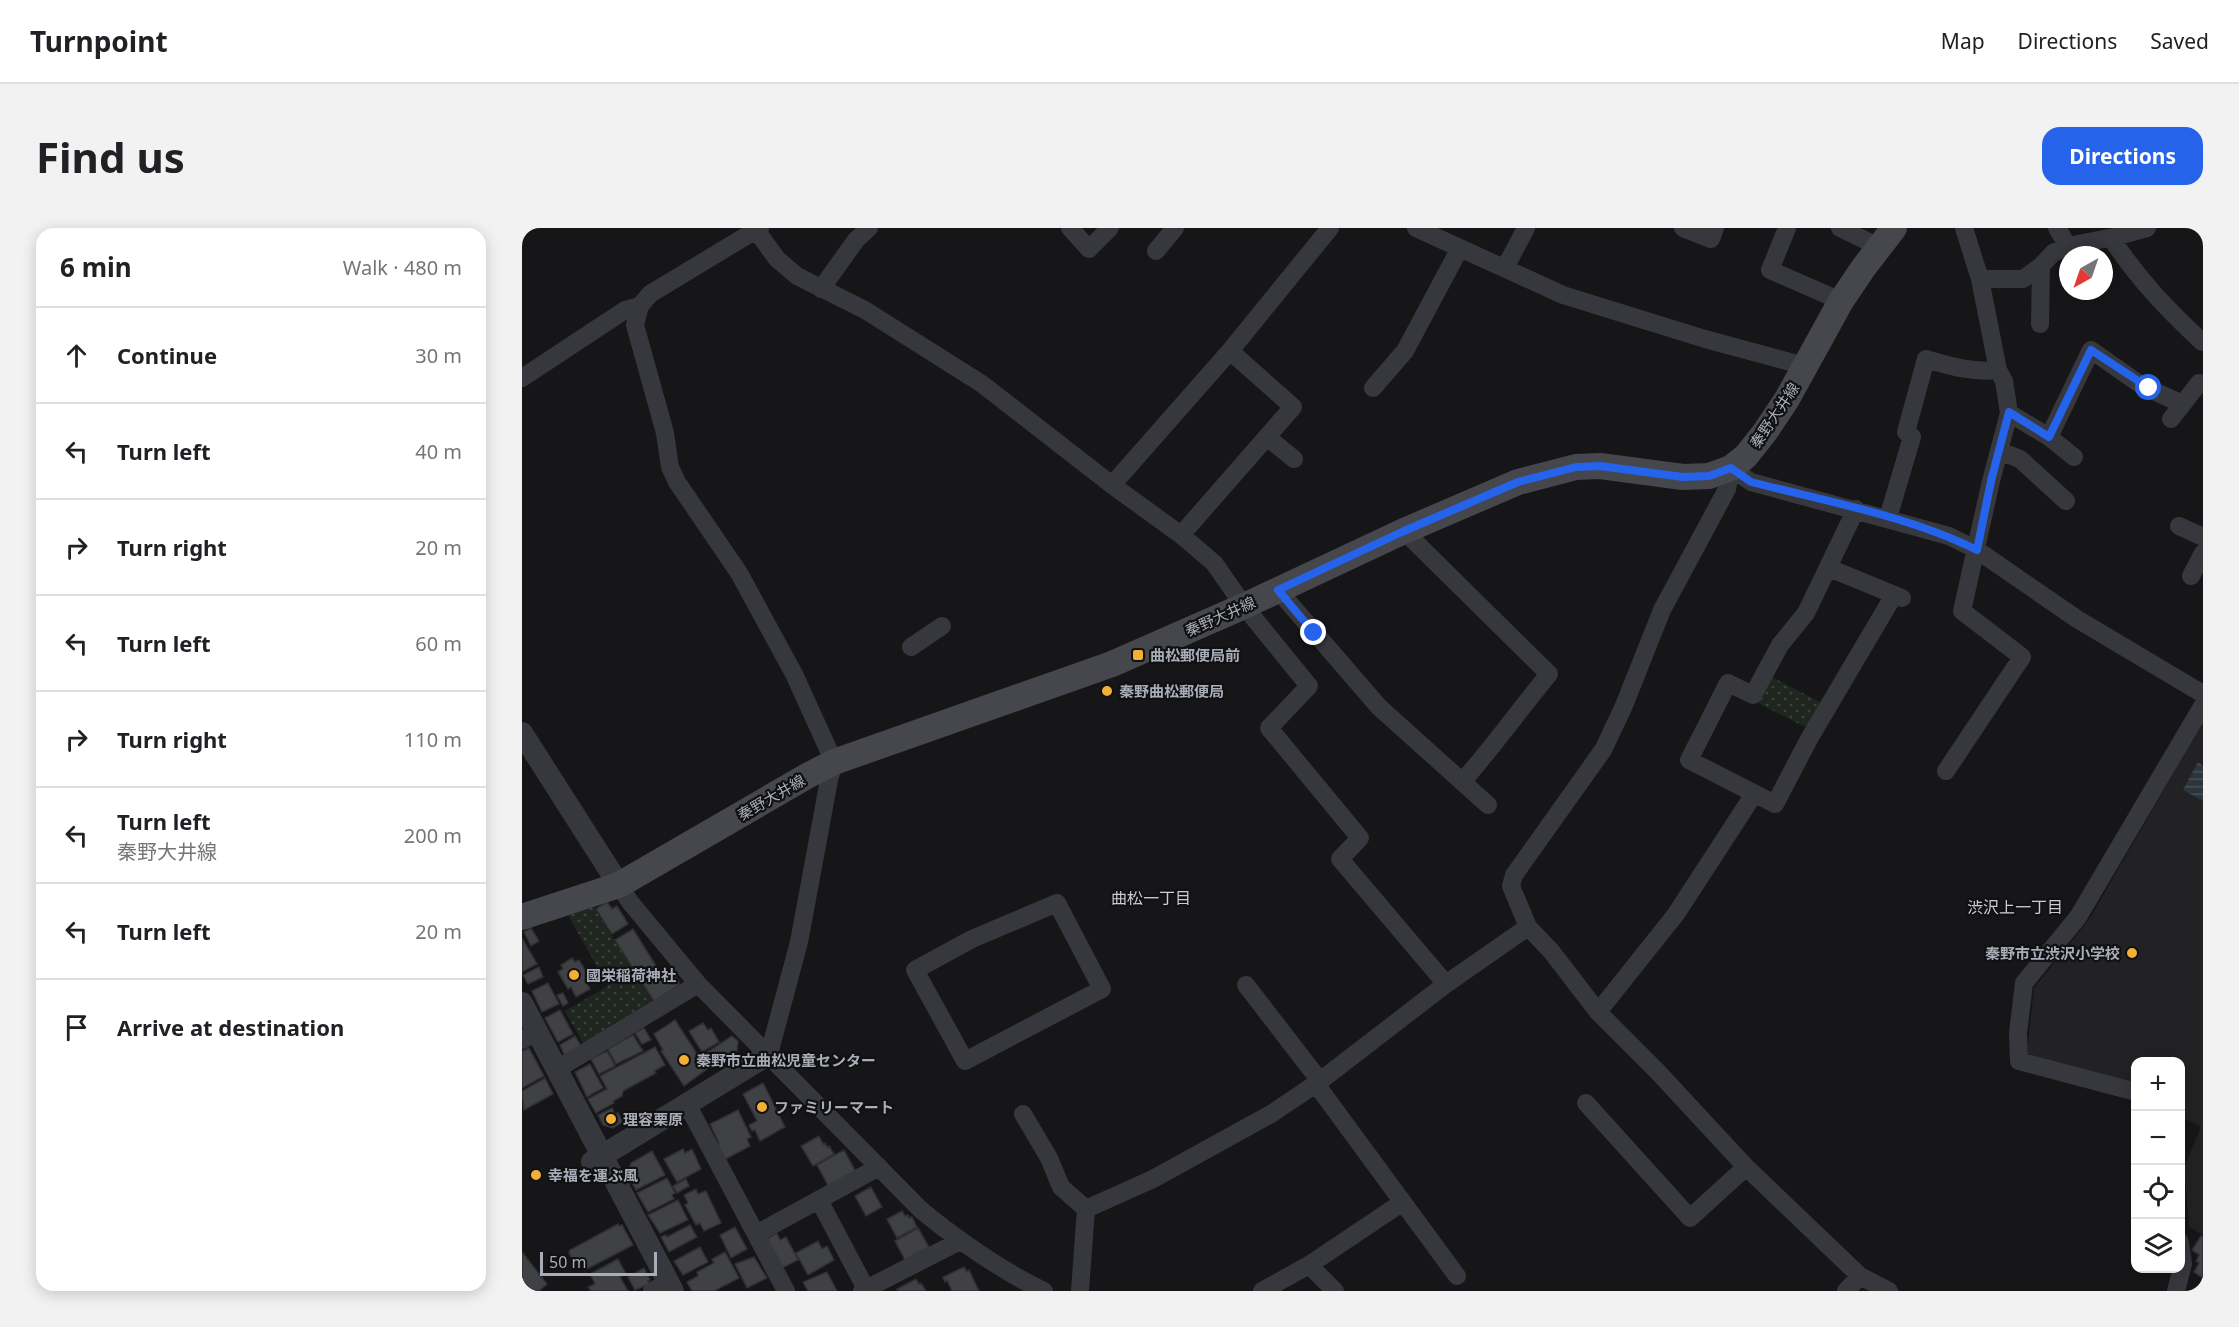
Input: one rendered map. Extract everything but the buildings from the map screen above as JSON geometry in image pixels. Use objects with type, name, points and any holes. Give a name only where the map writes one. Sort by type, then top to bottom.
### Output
[{"type":"main road","name":"秦野大井線","points":[[522,917],[619,885],[834,762],[1112,664],[1244,606],[1404,531],[1518,482],[1576,467],[1600,466],[1683,477],[1709,476],[1731,468],[1746,456],[1765,432],[1787,399],[1841,301],[1887,238]]},
{"type":"street","points":[[821,289],[856,240],[869,228]]},
{"type":"street","points":[[1071,228],[1089,249],[1110,228]]},
{"type":"street","points":[[1156,250],[1175,228]]},
{"type":"street","points":[[1112,485],[1230,351],[1330,228]]},
{"type":"street","points":[[1416,228],[1563,295],[1619,314],[1805,366]]},
{"type":"street","points":[[1505,268],[1526,228]]},
{"type":"street","points":[[1683,228],[1711,239],[1715,228]]},
{"type":"street","points":[[1787,228],[1770,270],[1841,301]]},
{"type":"street","points":[[1840,228],[1887,238]]},
{"type":"street","points":[[1946,771],[2022,657],[1962,611],[2009,412],[1980,279],[1964,228]]},
{"type":"street","points":[[2057,228],[2068,246],[2147,228]]},
{"type":"street","points":[[598,1159],[769,1054],[799,942],[834,762],[794,674],[739,573],[677,482],[670,467],[665,433],[635,325],[639,306],[650,294],[757,229],[777,259],[797,276],[865,310],[982,384],[1112,485],[1181,535],[1214,563],[1244,606],[1309,686],[1269,728],[1360,838],[1340,859],[1446,984]]},
{"type":"street","points":[[2111,238],[2142,282],[2158,300],[2202,342],[2203,340]]},
{"type":"street","points":[[1373,388],[1405,351],[1460,248]]},
{"type":"street","points":[[1980,279],[2023,279],[2041,266],[2053,252],[2059,250]]},
{"type":"street","points":[[2040,324],[2041,266]]},
{"type":"street","points":[[522,378],[625,310],[639,306]]},
{"type":"street","points":[[2049,437],[2086,383],[2091,350],[2155,381],[2177,412],[2199,383]]},
{"type":"street","points":[[1181,535],[1293,407],[1230,351]]},
{"type":"street","points":[[1888,518],[1912,437],[1906,432],[1926,359],[1967,370],[1981,372],[1998,370]]},
{"type":"street","points":[[2009,412],[2049,437],[2074,457]]},
{"type":"street","points":[[1267,437],[1294,459]]},
{"type":"street","points":[[1999,451],[2020,459],[2066,501]]},
{"type":"street","points":[[1889,1291],[1860,1276],[1746,1167],[1657,1071],[1598,1012],[1551,951],[1528,927],[1511,886],[1514,875],[1603,750],[1623,708],[1662,610],[1727,489],[1731,468],[1751,482],[1949,536],[1977,550],[2078,620],[2203,694]]},
{"type":"street","points":[[1829,568],[1898,596],[1809,740],[1775,804],[1689,760],[1728,683],[1753,695],[1780,645],[1806,614],[1856,509]]},
{"type":"street","points":[[2179,526],[2203,537]]},
{"type":"street","points":[[1404,531],[1549,674],[1462,782]]},
{"type":"street","points":[[2191,576],[2203,553]]},
{"type":"street","points":[[1278,590],[1380,707],[1488,805]]},
{"type":"street","points":[[911,647],[942,626]]},
{"type":"street","points":[[2131,1091],[2019,1061],[2018,1033],[2024,983],[2078,917],[2203,705]]},
{"type":"street","points":[[522,733],[630,902],[698,984],[921,1210],[960,1241],[1044,1291]]},
{"type":"street","points":[[1598,1012],[1676,914],[1754,794]]},
{"type":"street","points":[[1057,903],[1102,989],[965,1061],[915,970],[972,939],[1057,903]]},
{"type":"street","points":[[1086,1209],[1153,1179],[1271,1114],[1318,1082],[1446,984],[1528,927]]},
{"type":"street","points":[[557,1070],[698,984]]},
{"type":"street","points":[[1246,985],[1457,1276]]},
{"type":"street","points":[[522,1003],[530,1036],[557,1070],[598,1159],[665,1288]]},
{"type":"street","points":[[1586,1103],[1690,1218],[1746,1167]]},
{"type":"street","points":[[687,1104],[786,1291]]},
{"type":"street","points":[[1023,1114],[1049,1158],[1061,1187],[1086,1209]]},
{"type":"street","points":[[756,1234],[879,1167]]},
{"type":"street","points":[[819,1200],[864,1290],[960,1241]]},
{"type":"street","points":[[1262,1291],[1308,1265],[1402,1202]]},
{"type":"street","points":[[1080,1291],[1086,1209]]},
{"type":"street","points":[[1308,1265],[1335,1291]]},
{"type":"street","points":[[2176,1291],[2181,1273]]},
{"type":"street","points":[[1846,1291],[1860,1276]]},
{"type":"shaded area","points":[[1770,676],[1822,703],[1807,728],[1756,702]]},
{"type":"shaded area","name":"秦野市立渋沢小学校","points":[[2203,722],[2203,1235],[2189,1227],[2185,1165],[2201,1127],[2185,1119],[2185,1057],[2131,1057],[2131,1084],[2027,1055],[2034,988],[2090,918]]},
{"type":"shaded area","points":[[2198,762],[2203,766],[2203,801],[2183,790]]},
{"type":"shaded area","points":[[593,906],[654,1003],[584,1045],[565,1011],[608,986],[568,915]]},
{"type":"place","name":"曲松郵便局前","points":[[1138,655]]},
{"type":"place","name":"秦野曲松郵便局","points":[[1107,691]]},
{"type":"place","name":"秦野市立渋沢小学校","points":[[2132,953]]},
{"type":"place","name":"國栄稲荷神社","points":[[574,975]]},
{"type":"place","name":"秦野市立曲松児童センター","points":[[684,1060]]},
{"type":"place","name":"ファミリーマート","points":[[762,1107]]},
{"type":"place","name":"理容栗原","points":[[611,1119]]},
{"type":"place","name":"幸福を運ぶ風","points":[[536,1175]]},
{"type":"district","name":"曲松一丁目","points":[[1151,898]]},
{"type":"district","name":"渋沢上一丁目","points":[[2015,907]]},
{"type":"route","points":[[1314,633],[1278,590],[1404,531],[1518,482],[1576,467],[1600,466],[1683,477],[1709,476],[1731,468],[1751,482],[1917,526],[1949,536],[1977,550],[1991,481],[2009,412],[2049,437],[2091,350],[2141,385],[2149,388]]}]
